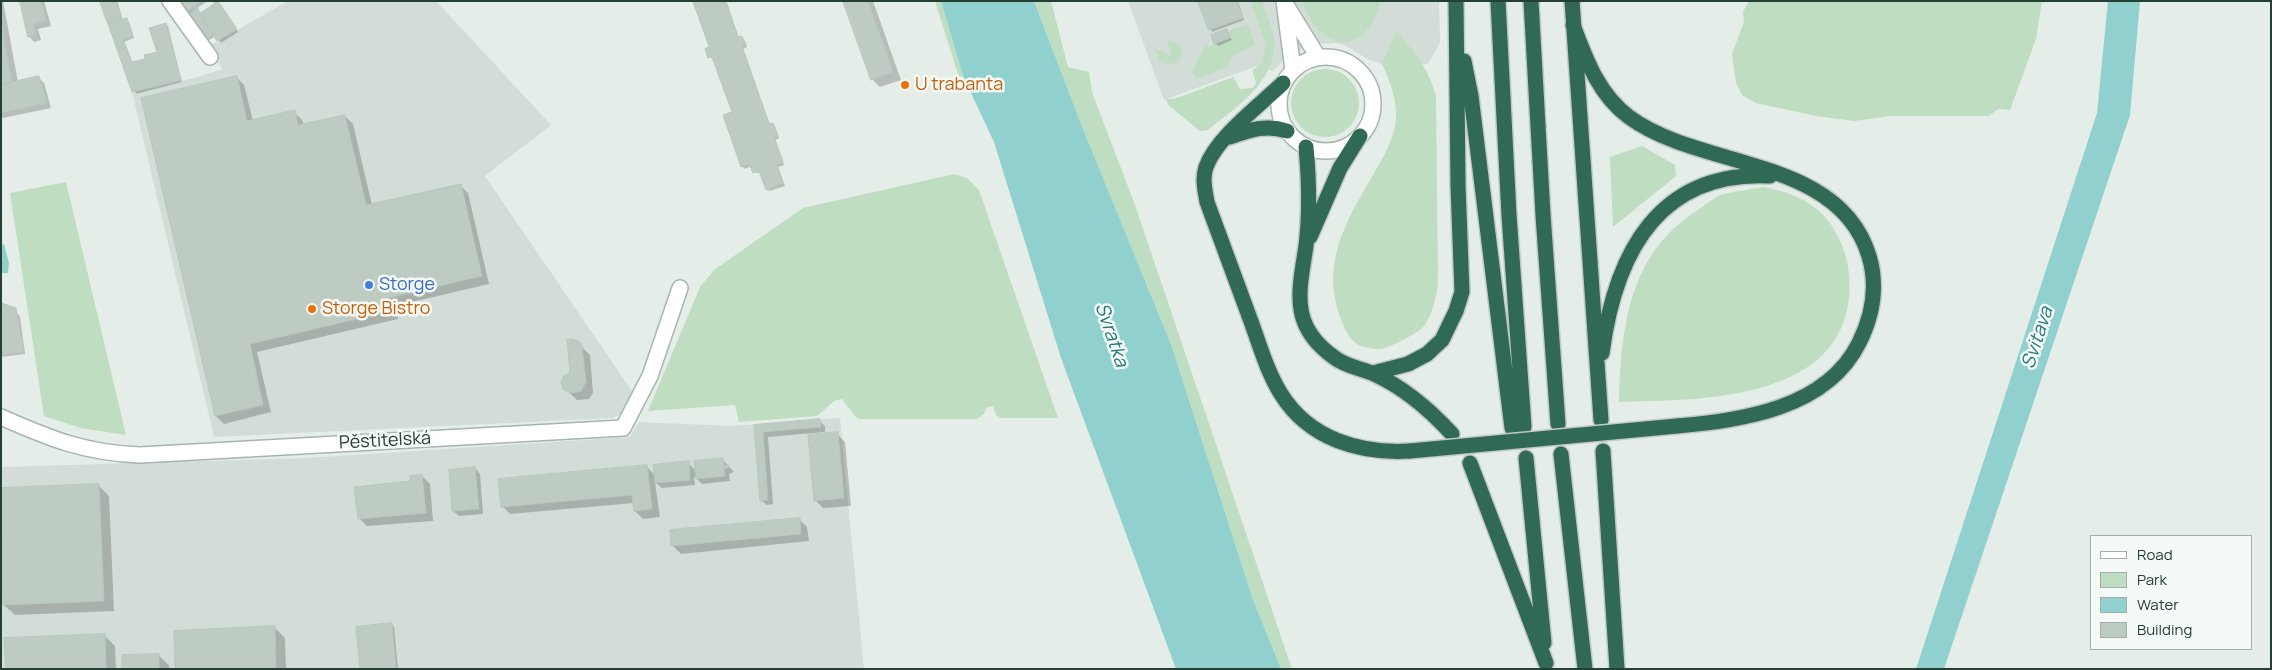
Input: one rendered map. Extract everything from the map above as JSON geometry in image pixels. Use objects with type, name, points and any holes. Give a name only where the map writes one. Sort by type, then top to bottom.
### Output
[{"type":"highway","points":[[1373,373],[1408,364],[1427,354],[1442,340],[1456,311],[1462,292],[1458,185],[1456,1]]},
{"type":"highway","points":[[1456,23],[1471,96],[1518,428],[1498,1]]},
{"type":"highway","points":[[1531,1],[1543,216],[1558,424]]},
{"type":"highway","points":[[1572,1],[1601,420]]},
{"type":"highway","points":[[1283,83],[1224,139],[1206,167],[1203,183],[1207,202],[1269,372],[1282,395],[1308,424],[1340,443],[1372,451],[1410,452],[1734,420],[1758,414],[1805,395],[1826,382],[1856,348],[1866,330],[1872,310],[1874,278],[1866,246],[1860,234],[1843,211],[1825,196],[1803,184],[1721,154],[1671,140],[1633,120],[1617,106],[1599,85],[1588,64],[1573,25]]},
{"type":"highway","points":[[1224,139],[1260,127],[1272,127],[1287,131]]},
{"type":"highway","points":[[1306,245],[1340,168],[1360,136]]},
{"type":"highway","points":[[1306,147],[1309,180],[1306,245],[1299,286],[1299,302],[1310,333],[1321,347],[1336,359],[1373,373],[1414,397],[1452,434]]},
{"type":"highway","points":[[1599,402],[1600,361],[1608,311],[1626,267],[1647,228],[1679,196],[1705,183],[1745,176],[1784,177]]},
{"type":"highway","points":[[1603,450],[1617,669]]},
{"type":"highway","points":[[1561,454],[1585,669]]},
{"type":"highway","points":[[1526,458],[1547,666]]},
{"type":"highway","points":[[1470,462],[1547,666]]},
{"type":"street","points":[[170,1],[210,57]]},
{"type":"street","points":[[1284,1],[1318,57]]},
{"type":"street","points":[[1284,1],[1293,70]]},
{"type":"street","points":[[1318,57],[1342,59],[1353,65],[1363,74],[1370,86],[1373,99],[1368,125],[1360,136],[1351,144],[1329,151],[1306,147],[1287,131],[1278,108],[1283,83],[1293,70],[1300,64],[1318,57]]},
{"type":"street","name":"Pěstitelská","points":[[1,417],[71,446],[108,453],[140,455],[623,428],[650,376],[680,288]]},
{"type":"shaded area","name":"Storge","points":[[288,1],[436,1],[551,125],[485,176],[634,394],[626,411],[613,418],[214,437],[132,92],[195,78],[222,69],[209,46]]},
{"type":"shaded area","points":[[1128,1],[1439,1],[1440,43],[1428,64],[1393,67],[1369,60],[1343,44],[1308,45],[1294,53],[1272,71],[1257,66],[1164,100]]},
{"type":"shaded area","points":[[840,418],[864,669],[1,669],[1,467],[307,458],[630,437],[639,422],[733,426]]},
{"type":"green space","points":[[935,1],[941,1],[963,76],[959,77]]},
{"type":"green space","points":[[1034,1],[1051,1],[1068,67],[1089,72],[1092,92],[1135,205],[1292,669],[1281,669],[1253,600],[1172,347],[1081,124]]},
{"type":"green space","points":[[1250,1],[1262,1],[1273,32],[1273,57],[1268,70],[1252,93],[1241,103],[1208,130],[1200,131],[1169,106],[1166,99],[1174,99],[1233,77],[1240,89],[1253,88],[1256,83],[1252,70],[1262,64],[1266,45]]},
{"type":"green space","points":[[1301,1],[1380,1],[1374,20],[1368,28],[1354,40],[1345,42],[1336,41],[1322,33],[1311,20]]},
{"type":"green space","points":[[1749,1],[2042,1],[2036,39],[2010,110],[1998,109],[1989,116],[1890,116],[1854,121],[1816,116],[1756,103],[1742,95],[1736,83],[1732,54],[1744,22],[1743,12]]},
{"type":"green space","points":[[1248,24],[1255,45],[1233,56],[1227,67],[1196,79],[1192,72],[1206,44],[1207,47],[1230,38],[1228,31]]},
{"type":"green space","points":[[1396,32],[1420,61],[1436,96],[1438,283],[1434,305],[1424,326],[1397,343],[1377,349],[1358,344],[1347,332],[1336,304],[1333,284],[1334,265],[1344,229],[1384,155],[1393,134],[1396,119],[1394,98],[1382,64]]},
{"type":"green space","points":[[1166,38],[1181,46],[1182,53],[1178,63],[1164,64],[1160,61],[1155,49],[1172,56]]},
{"type":"green space","points":[[1318,69],[1332,69],[1344,74],[1354,84],[1359,96],[1359,110],[1354,122],[1344,132],[1332,137],[1318,137],[1306,132],[1296,122],[1291,110],[1291,96],[1296,84],[1306,74]]},
{"type":"green space","points":[[1642,146],[1675,165],[1676,176],[1613,227],[1610,157]]},
{"type":"green space","points":[[954,174],[967,178],[979,190],[1058,418],[1001,418],[996,415],[993,406],[987,407],[984,414],[977,419],[860,419],[856,417],[842,399],[834,401],[817,416],[739,422],[735,405],[648,411],[700,287],[714,270],[803,208]]},
{"type":"green space","points":[[66,182],[126,435],[81,428],[44,416],[10,193]]},
{"type":"green space","points":[[1763,187],[1792,195],[1812,205],[1832,226],[1841,244],[1848,264],[1850,285],[1848,306],[1842,327],[1832,345],[1817,360],[1797,373],[1774,384],[1749,391],[1696,399],[1619,402],[1622,346],[1633,294],[1643,270],[1657,248],[1675,228],[1715,198],[1721,195]]},
{"type":"water","name":"Svratka","points":[[941,1],[1034,1],[1081,124],[1172,347],[1253,600],[1281,669],[1176,669],[1061,358],[994,142],[963,76]]},
{"type":"water","name":"Svitava","points":[[2108,1],[2140,1],[2130,115],[1944,669],[1916,669],[2097,113]]},
{"type":"water","points":[[4,244],[9,263],[8,273],[1,273],[1,245]]},
{"type":"building","points":[[20,1],[41,1],[46,21],[34,24],[36,35],[28,37]]},
{"type":"building","points":[[100,1],[117,1],[122,19],[108,24]]},
{"type":"building","points":[[179,1],[202,1],[196,5],[212,35],[204,40],[188,15],[196,9],[194,6],[186,12]]},
{"type":"building","points":[[213,1],[218,1],[237,29],[217,41],[200,13],[215,4]]},
{"type":"building","points":[[693,1],[726,1],[738,37],[742,36],[745,45],[742,46],[769,124],[773,123],[778,136],[774,137],[783,162],[777,165],[783,183],[766,190],[759,171],[753,173],[749,164],[741,167],[723,115],[732,112],[712,57],[708,58],[705,49],[709,47]]},
{"type":"building","points":[[843,1],[868,1],[893,72],[871,80]]},
{"type":"building","points":[[1198,1],[1237,1],[1243,18],[1209,30]]},
{"type":"building","points":[[127,18],[133,36],[123,39],[132,62],[145,59],[144,55],[157,52],[149,28],[166,23],[181,80],[132,92],[108,24]]},
{"type":"building","points":[[1,22],[12,82],[1,85]]},
{"type":"building","points":[[1227,29],[1230,38],[1214,44],[1211,35]]},
{"type":"building","points":[[39,76],[47,103],[1,113],[1,85]]},
{"type":"building","points":[[237,76],[247,121],[295,110],[298,125],[345,115],[366,205],[461,184],[482,276],[388,298],[391,311],[250,344],[263,405],[215,416],[141,98]]},
{"type":"building","points":[[1,303],[16,308],[24,352],[1,355]]},
{"type":"building","points":[[572,339],[580,342],[582,346],[586,382],[581,391],[571,393],[563,389],[561,382],[564,376],[570,373],[567,340]]},
{"type":"building","points":[[820,419],[821,427],[763,432],[768,500],[760,501],[754,425]]},
{"type":"building","points":[[838,432],[844,498],[814,501],[808,435]]},
{"type":"building","points":[[723,458],[724,466],[729,465],[729,468],[724,469],[725,476],[696,479],[694,461]]},
{"type":"building","points":[[689,461],[690,480],[655,483],[653,465]]},
{"type":"building","points":[[647,465],[652,509],[634,511],[632,495],[501,507],[498,479]]},
{"type":"building","points":[[475,467],[479,509],[452,511],[449,470]]},
{"type":"building","points":[[422,475],[426,513],[358,519],[354,487],[410,481],[410,476]]},
{"type":"building","points":[[99,484],[104,601],[3,605],[1,488]]},
{"type":"building","points":[[800,518],[801,534],[671,546],[670,530]]},
{"type":"building","points":[[392,623],[396,669],[360,669],[356,627]]},
{"type":"building","points":[[275,626],[276,669],[175,669],[174,631]]},
{"type":"building","points":[[105,634],[106,669],[6,669],[4,638]]},
{"type":"building","points":[[159,654],[159,669],[122,669],[122,655]]},
{"type":"place","name":"U trabanta","points":[[905,85]]},
{"type":"place","name":"Storge","points":[[369,285]]},
{"type":"place","name":"Storge Bistro","points":[[312,309]]}]
